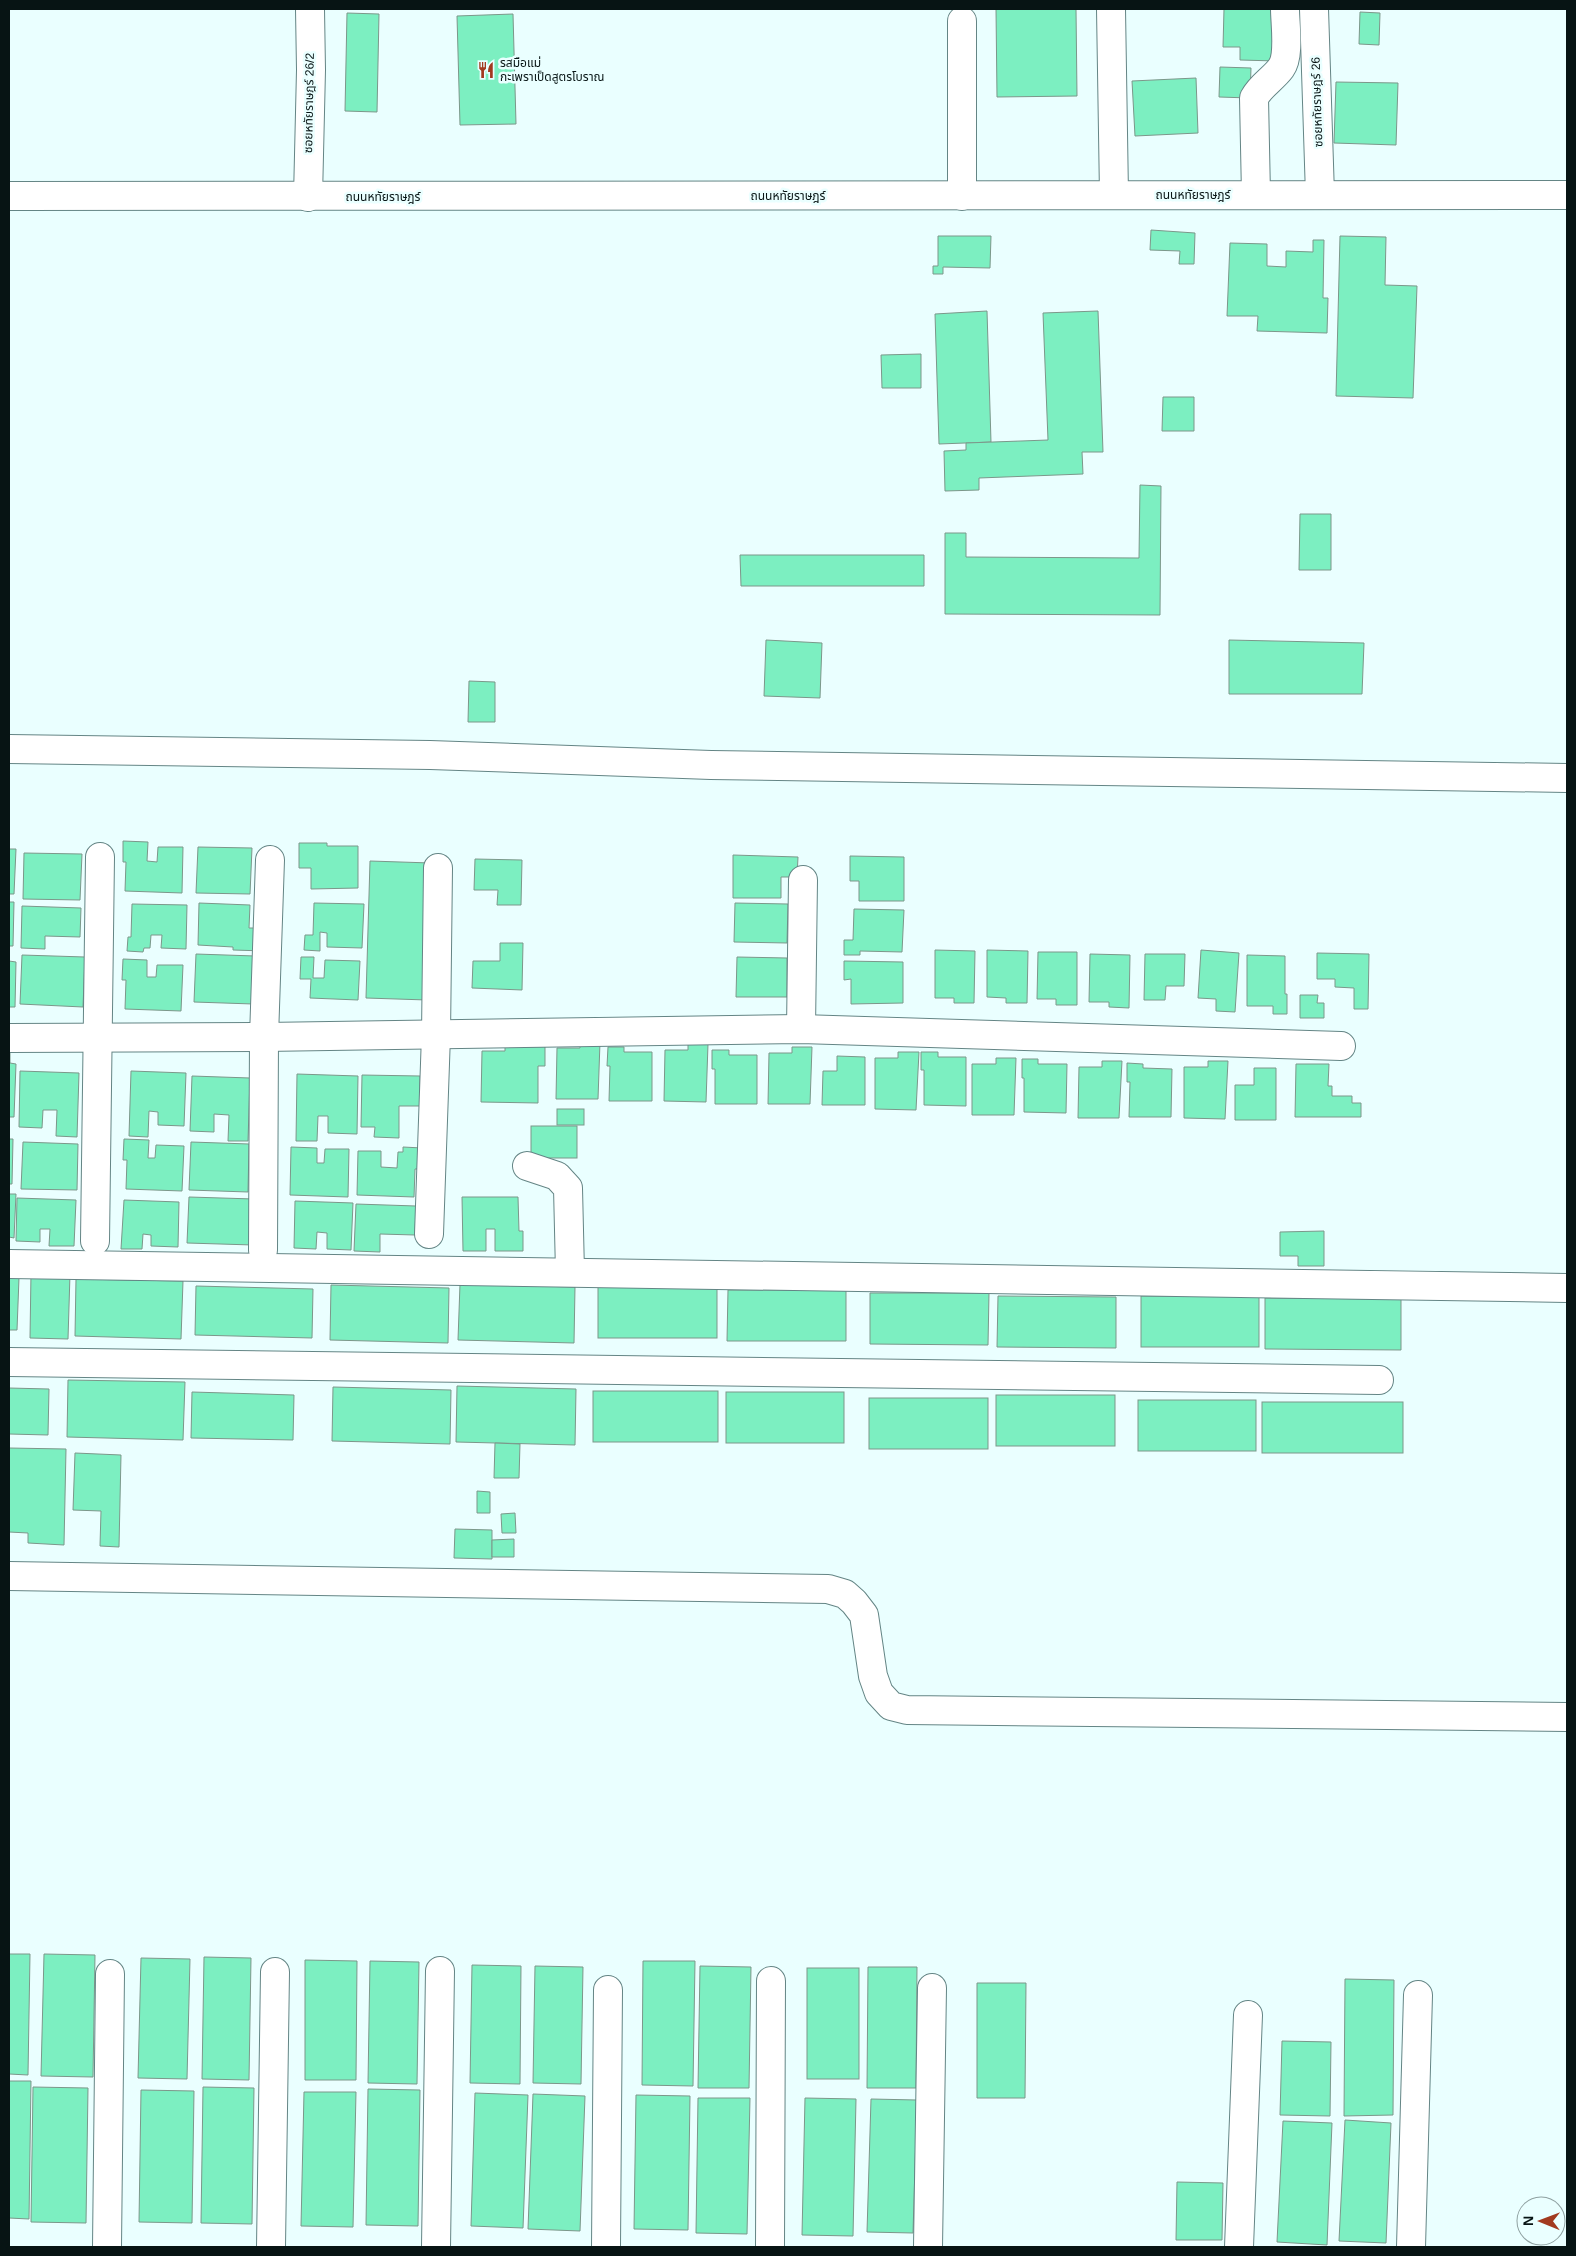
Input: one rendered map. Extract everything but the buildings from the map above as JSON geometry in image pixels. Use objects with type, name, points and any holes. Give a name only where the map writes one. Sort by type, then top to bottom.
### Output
[{"type":"street","name":"ซอยหทัยราษฎร์ 26/2","points":[[308,197],[311,70],[310,9]]},
{"type":"street","points":[[1111,9],[1114,195]]},
{"type":"street","points":[[1256,195],[1254,98],[1259,89],[1281,68],[1285,57],[1285,9]]},
{"type":"street","name":"ซอยหทัยราษฎร์ 26","points":[[1314,9],[1320,195]]},
{"type":"street","points":[[962,21],[962,196]]},
{"type":"street","name":"ถนนหทัยราษฎร์","points":[[9,196],[1567,195]]},
{"type":"street","points":[[9,749],[420,755],[721,765],[1567,778]]},
{"type":"street","points":[[95,1241],[100,857]]},
{"type":"street","points":[[263,1250],[264,1037],[270,860]]},
{"type":"street","points":[[429,1234],[436,1035],[438,868]]},
{"type":"street","points":[[801,1029],[803,880]]},
{"type":"street","points":[[9,1038],[264,1037],[801,1029],[1341,1046]]},
{"type":"street","points":[[527,1166],[557,1176],[568,1188],[570,1272]]},
{"type":"street","points":[[9,1264],[1567,1288]]},
{"type":"street","points":[[9,1362],[1379,1380]]},
{"type":"street","points":[[9,1576],[828,1589],[845,1594],[864,1615],[873,1676],[879,1694],[891,1706],[907,1710],[1567,1717]]},
{"type":"street","points":[[436,2247],[440,1971]]},
{"type":"street","points":[[271,2247],[276,1972]]},
{"type":"street","points":[[107,2247],[110,1974]]},
{"type":"street","points":[[770,2247],[771,1981]]},
{"type":"street","points":[[928,2247],[932,1988]]},
{"type":"street","points":[[606,2247],[608,1990]]},
{"type":"street","points":[[1411,2247],[1418,1995]]},
{"type":"street","points":[[1239,2247],[1248,2015]]},
{"type":"place","name":"รสมือแม่ กะเพราเป็ดสูตรโบราณ","points":[[486,70]]}]
